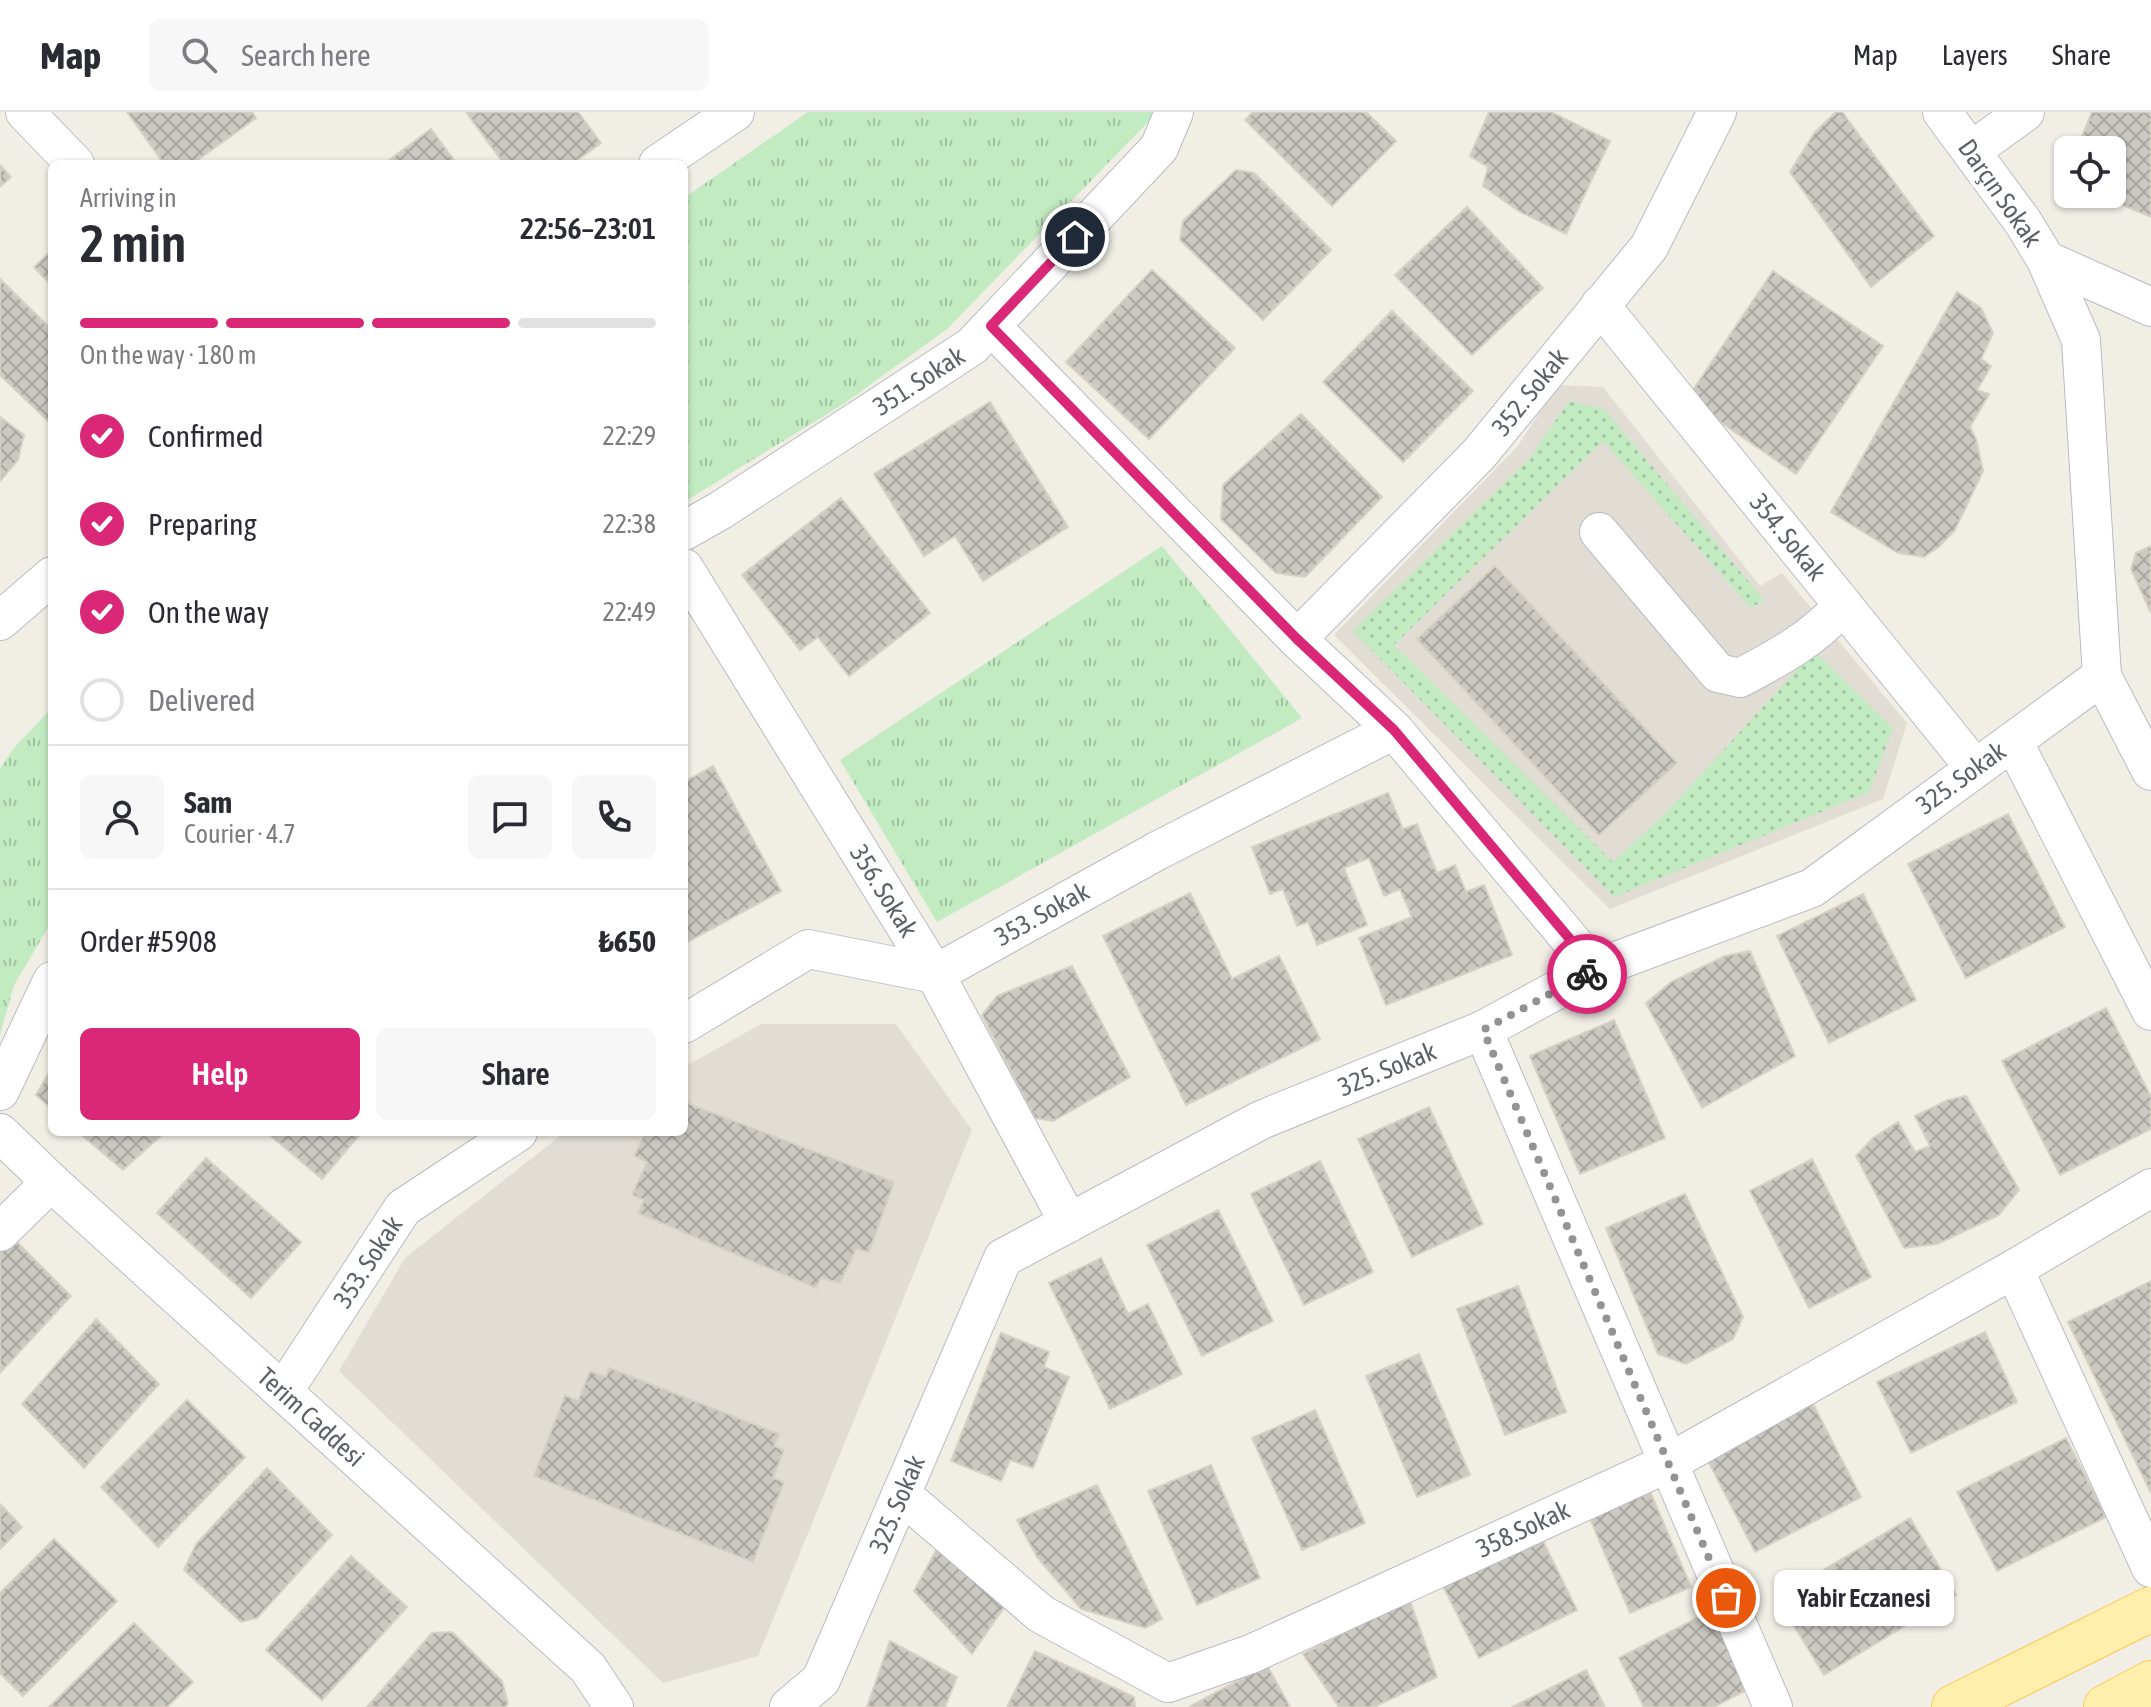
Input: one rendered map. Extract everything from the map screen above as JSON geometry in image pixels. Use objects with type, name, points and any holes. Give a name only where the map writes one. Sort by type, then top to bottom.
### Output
[{"type":"main road","points":[[1954,1707],[2151,1609]]},
{"type":"main road","points":[[2106,1707],[2151,1683]]},
{"type":"street","points":[[25,112],[71,160]]},
{"type":"street","points":[[664,160],[735,112]]},
{"type":"street","name":"351. Sokak","points":[[688,529],[972,346],[1159,148],[1174,112]]},
{"type":"street","name":"352. Sokak","points":[[1297,639],[1479,454],[1649,247],[1717,112]]},
{"type":"street","name":"Darçın Sokak","points":[[1942,112],[2023,222],[2046,260],[2151,307]]},
{"type":"street","points":[[1971,151],[2025,112]]},
{"type":"street","points":[[2046,260],[2081,340],[2102,676],[2151,771]]},
{"type":"street","name":"354. Sokak","points":[[1600,305],[1975,768]]},
{"type":"street","points":[[991,326],[1297,639],[1394,730],[1595,969]]},
{"type":"street","points":[[1599,532],[1718,673],[1740,678],[1779,657],[1826,625],[1843,605]]},
{"type":"street","name":"356. Sokak","points":[[688,574],[935,974],[1069,1223]]},
{"type":"street","points":[[0,621],[48,579]]},
{"type":"street","name":"325. Sokak","points":[[789,1707],[821,1680],[1003,1258],[1261,1120],[1483,1030],[1595,969],[1812,888],[2102,676]]},
{"type":"street","name":"353. Sokak","points":[[935,974],[1157,851],[1394,730]]},
{"type":"street","points":[[2013,741],[2151,1011]]},
{"type":"street","points":[[688,1022],[808,949],[935,974]]},
{"type":"street","points":[[0,1091],[48,989]]},
{"type":"street","points":[[1483,1030],[1773,1707]]},
{"type":"street","name":"Terim Caddesi","points":[[0,1133],[588,1668],[614,1707]]},
{"type":"street","name":"353. Sokak","points":[[283,1392],[403,1208],[512,1136]]},
{"type":"street","points":[[0,1232],[51,1182]]},
{"type":"street","name":"358.Sokak","points":[[901,1494],[1041,1614],[1168,1683],[1251,1654],[1668,1463],[2014,1269],[2151,1188]]},
{"type":"street","points":[[2014,1269],[2151,1568]]},
{"type":"shaded area","points":[[1558,385],[1603,387],[1760,586],[1782,573],[1907,723],[1883,799],[1610,909],[1334,635],[1517,447]]},
{"type":"shaded area","points":[[761,1024],[896,1024],[972,1130],[758,1656],[663,1683],[339,1371],[405,1258],[560,1136],[688,1136],[688,1065]]},
{"type":"green space","points":[[808,112],[1155,112],[947,329],[845,403],[688,500],[688,195]]},
{"type":"green space","points":[[1569,401],[1604,409],[1764,600],[1751,608],[1603,441],[1394,645],[1613,862],[1665,814],[1814,651],[1893,728],[1869,792],[1614,897],[1353,631],[1530,458]]},
{"type":"green space","points":[[1162,546],[1302,718],[937,922],[840,760]]},
{"type":"green space","points":[[48,712],[48,928],[14,985],[0,1035],[0,769],[13,749]]},
{"type":"building","points":[[127,112],[252,112],[256,118],[198,160],[161,160]]},
{"type":"building","points":[[466,112],[578,112],[601,143],[578,160],[501,160]]},
{"type":"building","points":[[1253,112],[1366,112],[1396,141],[1332,206],[1245,120]]},
{"type":"building","points":[[1489,112],[1551,112],[1610,141],[1566,234],[1520,212],[1483,186],[1488,167],[1470,156]]},
{"type":"building","points":[[1836,112],[1842,112],[1934,236],[1871,287],[1790,172],[1815,132]]},
{"type":"building","points":[[2092,112],[2151,112],[2151,217],[2126,207],[2126,136],[2082,136]]},
{"type":"building","points":[[431,129],[454,160],[389,160]]},
{"type":"building","points":[[0,165],[11,177],[0,187]]},
{"type":"building","points":[[1236,170],[1254,173],[1331,250],[1263,320],[1180,240],[1183,221]]},
{"type":"building","points":[[1467,207],[1543,288],[1472,355],[1395,275]]},
{"type":"building","points":[[48,254],[48,282],[34,267]]},
{"type":"building","points":[[1152,270],[1235,348],[1149,439],[1066,362]]},
{"type":"building","points":[[1773,271],[1883,346],[1796,474],[1687,399]]},
{"type":"building","points":[[0,279],[48,326],[48,421],[0,375]]},
{"type":"building","points":[[1957,292],[1981,308],[1993,333],[1981,359],[1991,366],[1977,390],[1989,394],[1970,427],[1983,471],[1955,530],[1940,546],[1924,557],[1898,553],[1831,512]]},
{"type":"building","points":[[1392,311],[1473,391],[1403,462],[1323,382]]},
{"type":"building","points":[[990,402],[1068,527],[983,581],[955,536],[924,556],[874,474]]},
{"type":"building","points":[[1301,414],[1382,497],[1305,577],[1276,573],[1221,519],[1223,485]]},
{"type":"building","points":[[0,417],[24,435],[18,460],[0,481]]},
{"type":"building","points":[[841,498],[930,613],[849,676],[818,637],[800,650],[742,575]]},
{"type":"building","points":[[2151,546],[2151,613],[2131,569],[2136,553]]},
{"type":"building","points":[[1495,566],[1677,763],[1599,835],[1417,639]]},
{"type":"building","points":[[713,766],[781,891],[688,942],[688,780]]},
{"type":"building","points":[[1388,793],[1403,829],[1417,824],[1437,873],[1455,865],[1466,892],[1484,885],[1512,955],[1386,1005],[1359,938],[1412,917],[1400,889],[1384,896],[1369,858],[1344,868],[1367,925],[1317,945],[1308,922],[1297,926],[1283,889],[1270,894],[1252,847]]},
{"type":"building","points":[[2008,814],[2065,927],[1966,978],[1908,864]]},
{"type":"building","points":[[1190,893],[1232,979],[1279,956],[1320,1039],[1186,1105],[1103,936]]},
{"type":"building","points":[[1863,894],[1916,1000],[1829,1043],[1777,936]]},
{"type":"building","points":[[1750,951],[1795,1056],[1702,1108],[1646,1003],[1671,982],[1725,956]]},
{"type":"building","points":[[1072,966],[1130,1077],[1053,1121],[1035,1118],[982,1015],[997,996]]},
{"type":"building","points":[[2106,1008],[2151,1097],[2151,1129],[2060,1175],[2002,1061]]},
{"type":"building","points":[[1614,1020],[1665,1138],[1580,1174],[1530,1056]]},
{"type":"building","points":[[48,1074],[48,1106],[36,1095]]},
{"type":"building","points":[[1966,1096],[2019,1190],[1999,1215],[1937,1244],[1904,1248],[1856,1156],[1873,1138],[1898,1122],[1915,1152],[1930,1146],[1915,1116],[1948,1100]]},
{"type":"building","points":[[688,1104],[894,1182],[869,1252],[856,1249],[840,1283],[821,1278],[816,1288],[638,1213],[644,1200],[632,1195],[647,1162],[634,1156],[643,1136],[688,1136]]},
{"type":"building","points":[[1429,1107],[1483,1224],[1412,1257],[1358,1139]]},
{"type":"building","points":[[83,1136],[161,1136],[123,1170]]},
{"type":"building","points":[[271,1136],[359,1136],[322,1179]]},
{"type":"building","points":[[206,1158],[301,1242],[251,1298],[157,1213]]},
{"type":"building","points":[[1812,1159],[1871,1277],[1809,1308],[1750,1191]]},
{"type":"building","points":[[1320,1161],[1373,1272],[1304,1305],[1251,1194]]},
{"type":"building","points":[[1685,1194],[1743,1317],[1733,1339],[1686,1364],[1658,1354],[1606,1228]]},
{"type":"building","points":[[1218,1210],[1273,1321],[1202,1356],[1147,1245]]},
{"type":"building","points":[[14,1239],[71,1296],[0,1373],[0,1253]]},
{"type":"building","points":[[1101,1258],[1128,1314],[1148,1304],[1182,1374],[1110,1409],[1049,1283]]},
{"type":"building","points":[[2151,1281],[2151,1493],[2068,1322]]},
{"type":"building","points":[[1518,1286],[1566,1412],[1505,1435],[1457,1309]]},
{"type":"building","points":[[96,1319],[159,1384],[84,1468],[22,1404]]},
{"type":"building","points":[[1985,1332],[2017,1402],[1911,1453],[1877,1382]]},
{"type":"building","points":[[1001,1333],[1049,1352],[1044,1367],[1069,1377],[1033,1468],[1010,1460],[1001,1481],[951,1461]]},
{"type":"building","points":[[1419,1354],[1470,1475],[1417,1497],[1366,1376]]},
{"type":"building","points":[[609,1368],[779,1434],[774,1446],[784,1450],[773,1478],[784,1482],[753,1562],[534,1476],[565,1395],[578,1401],[590,1371],[606,1377]]},
{"type":"building","points":[[187,1400],[245,1457],[158,1547],[101,1487]]},
{"type":"building","points":[[1813,1404],[1861,1497],[1755,1552],[1707,1459]]},
{"type":"building","points":[[1315,1410],[1365,1523],[1302,1550],[1252,1438]]},
{"type":"building","points":[[2066,1438],[2106,1517],[1997,1571],[1957,1492]]},
{"type":"building","points":[[1211,1465],[1260,1578],[1197,1605],[1148,1491]]},
{"type":"building","points":[[267,1468],[332,1535],[257,1618],[241,1622],[184,1570],[196,1544]]},
{"type":"building","points":[[1646,1482],[1691,1587],[1630,1613],[1585,1507]]},
{"type":"building","points":[[1097,1485],[1162,1619],[1145,1628],[1081,1609],[1037,1557],[1017,1520]]},
{"type":"building","points":[[0,1504],[22,1527],[0,1549]]},
{"type":"building","points":[[1910,1518],[1956,1595],[1824,1675],[1777,1598]]},
{"type":"building","points":[[945,1534],[1009,1600],[972,1654],[914,1591]]},
{"type":"building","points":[[1540,1535],[1577,1610],[1479,1658],[1442,1584]]},
{"type":"building","points":[[54,1539],[117,1601],[23,1696],[0,1673],[0,1593]]},
{"type":"building","points":[[351,1556],[407,1607],[322,1700],[266,1650]]},
{"type":"building","points":[[1409,1598],[1437,1677],[1374,1707],[1339,1707],[1303,1654]]},
{"type":"building","points":[[1720,1606],[1760,1683],[1714,1707],[1644,1707],[1619,1658]]},
{"type":"building","points":[[134,1623],[193,1682],[167,1707],[49,1707]]},
{"type":"building","points":[[452,1632],[502,1681],[508,1704],[505,1707],[367,1707],[432,1633]]},
{"type":"building","points":[[890,1641],[957,1677],[945,1707],[867,1707]]},
{"type":"building","points":[[1035,1651],[1134,1697],[1135,1707],[1007,1707]]},
{"type":"building","points":[[1267,1665],[1290,1707],[1189,1707]]},
{"type":"building","points":[[1586,1670],[1605,1707],[1512,1707]]},
{"type":"way so far","points":[[1587,974],[1483,1030],[1726,1598]]},
{"type":"place","name":"Yabir Eczanesi","points":[[1726,1598]]},
{"type":"route","points":[[1075,237],[991,326],[1297,639],[1394,730],[1595,969],[1587,974]]}]
